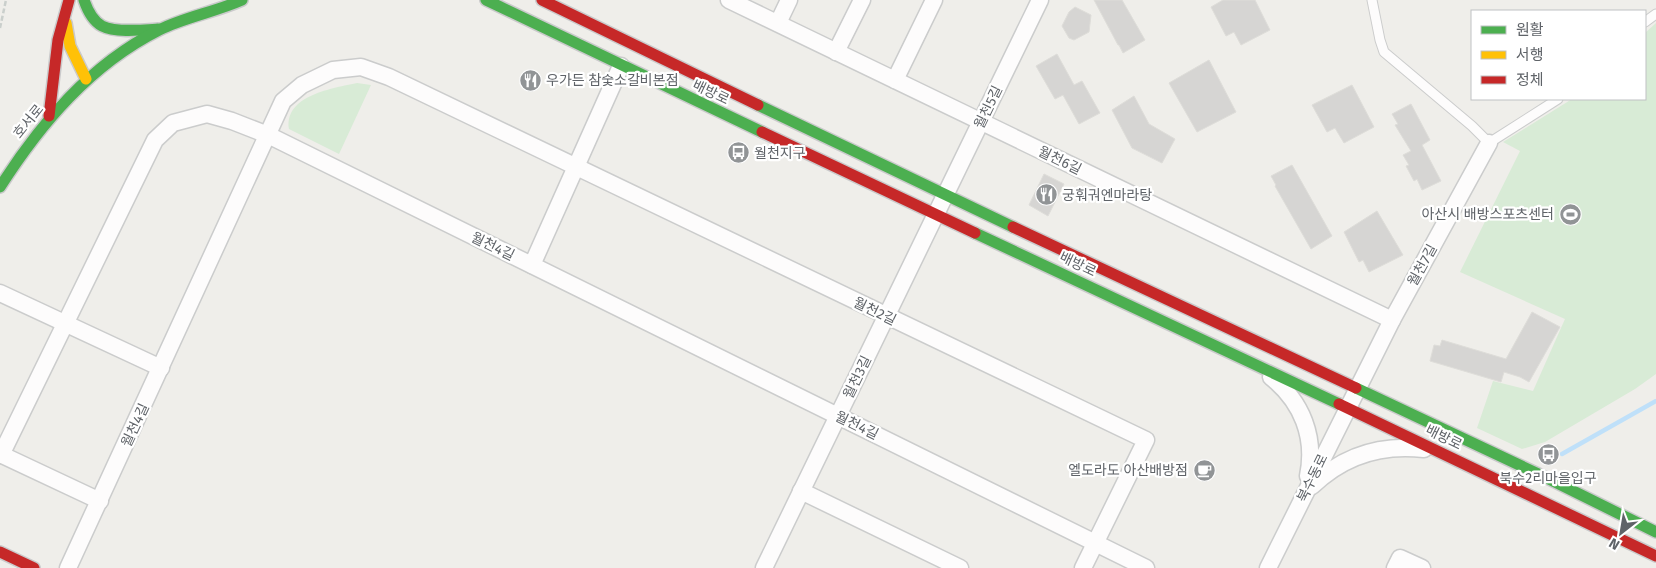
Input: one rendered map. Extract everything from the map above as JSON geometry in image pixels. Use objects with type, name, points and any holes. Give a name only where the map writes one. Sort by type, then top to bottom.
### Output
[{"type":"street","points":[[69,0],[66,15],[66,33],[70,50],[86,80]]},
{"type":"street","points":[[50,116],[58,40],[69,0]]},
{"type":"street","points":[[84,0],[87,8],[102,26],[130,30],[160,29],[242,0]]},
{"type":"street","name":"배방로","points":[[486,0],[621,66],[1347,407],[1656,556]]},
{"type":"street","name":"배방로","points":[[542,0],[945,195],[1656,532]]},
{"type":"street","name":"월천6길","points":[[729,0],[1392,320]]},
{"type":"street","points":[[778,23],[789,0]]},
{"type":"street","points":[[836,52],[862,0]]},
{"type":"street","points":[[895,80],[934,0]]},
{"type":"street","name":"월천5길","points":[[936,214],[1040,0]]},
{"type":"street","name":"호서로","points":[[0,187],[18,157],[50,116],[86,80],[122,52],[160,29]]},
{"type":"street","points":[[532,266],[621,66]]},
{"type":"street","name":"월천2길","points":[[268,135],[283,102],[302,85],[333,70],[361,67],[389,77],[1146,440],[1083,568]]},
{"type":"street","points":[[100,501],[1,454],[155,140],[173,123],[206,114],[232,121],[268,135]]},
{"type":"street","name":"월천4길","points":[[68,568],[268,135],[1146,568]]},
{"type":"street","name":"월천7길","points":[[1356,389],[1489,143]]},
{"type":"street","name":"월천3길","points":[[764,568],[936,214]]},
{"type":"street","points":[[0,293],[161,368]]},
{"type":"street","points":[[1253,363],[1280,384],[1298,408],[1309,433],[1311,462],[1304,495]]},
{"type":"street","name":"북수동로","points":[[1268,568],[1356,389]]},
{"type":"street","points":[[1304,495],[1324,475],[1348,460],[1375,450],[1404,447],[1435,450]]},
{"type":"street","points":[[802,491],[960,568]]},
{"type":"street","points":[[0,552],[34,568]]},
{"type":"street","points":[[1395,568],[1400,558],[1422,568]]},
{"type":"lane","points":[[1372,0],[1384,52],[1472,126],[1489,143],[1556,100]]},
{"type":"path","points":[[0,28],[6,0]]},
{"type":"green space","points":[[1656,23],[1656,374],[1635,389],[1545,442],[1522,449],[1477,428],[1493,381],[1533,391],[1565,319],[1460,272],[1520,151],[1503,142],[1570,100],[1646,100],[1646,32]]},
{"type":"green space","points":[[357,83],[371,85],[339,154],[289,129],[290,117],[294,108],[302,101],[324,91]]},
{"type":"building","points":[[1094,0],[1122,0],[1145,40],[1123,53]]},
{"type":"building","points":[[1223,0],[1255,0],[1270,30],[1241,45],[1234,32],[1226,36],[1211,7]]},
{"type":"building","points":[[1075,7],[1091,15],[1089,32],[1074,40],[1069,38],[1062,26],[1069,12]]},
{"type":"building","points":[[1057,54],[1074,85],[1082,81],[1100,113],[1079,124],[1063,95],[1055,99],[1036,66]]},
{"type":"building","points":[[1209,60],[1236,112],[1197,132],[1169,83]]},
{"type":"building","points":[[1352,85],[1374,127],[1344,143],[1335,128],[1327,132],[1312,105]]},
{"type":"building","points":[[1134,96],[1149,124],[1175,139],[1162,163],[1132,148],[1112,110]]},
{"type":"building","points":[[1411,104],[1430,140],[1422,145],[1441,181],[1422,190],[1417,179],[1414,181],[1406,166],[1409,165],[1403,155],[1411,151],[1395,125],[1398,124],[1392,114]]},
{"type":"building","points":[[1292,165],[1332,236],[1311,249],[1271,176]]},
{"type":"building","name":"궁훠궈엔마라탕","points":[[1044,174],[1064,184],[1048,216],[1029,205]]},
{"type":"building","points":[[1377,211],[1403,255],[1369,272],[1363,260],[1359,262],[1344,232]]},
{"type":"building","points":[[1532,312],[1560,327],[1529,382],[1504,372],[1501,382],[1430,361],[1434,345],[1440,346],[1442,340],[1506,359]]},
{"type":"waterway","points":[[1562,454],[1656,401]]},
{"type":"traffic: fast","points":[[84,0],[93,18],[102,26],[114,30],[158,29]]},
{"type":"traffic: fast","points":[[0,187],[32,140],[50,118],[89,78],[111,60],[159,30],[242,0]]},
{"type":"traffic: fast","points":[[486,0],[762,132]]},
{"type":"traffic: fast","points":[[758,105],[1013,227]]},
{"type":"traffic: fast","points":[[975,233],[1339,404]]},
{"type":"traffic: fast","points":[[1356,388],[1656,532]]},
{"type":"traffic: slow","points":[[66,23],[70,46],[86,79]]},
{"type":"traffic: jam","points":[[49,116],[58,40],[69,0]]},
{"type":"traffic: jam","points":[[542,0],[758,105]]},
{"type":"traffic: jam","points":[[762,132],[975,233]]},
{"type":"traffic: jam","points":[[1013,227],[1356,388]]},
{"type":"traffic: jam","points":[[1339,404],[1656,556]]},
{"type":"traffic: jam","points":[[0,552],[34,568]]},
{"type":"place","name":"우가든 참숯소갈비본점","points":[[530,80]]},
{"type":"place","name":"월천지구","points":[[738,153]]},
{"type":"place","name":"궁훠궈엔마라탕","points":[[1046,195]]},
{"type":"place","name":"아산시 배방스포츠센터","points":[[1570,214]]},
{"type":"place","name":"북수2리마을입구","points":[[1548,455]]},
{"type":"place","name":"엘도라도 아산배방점","points":[[1204,470]]}]
